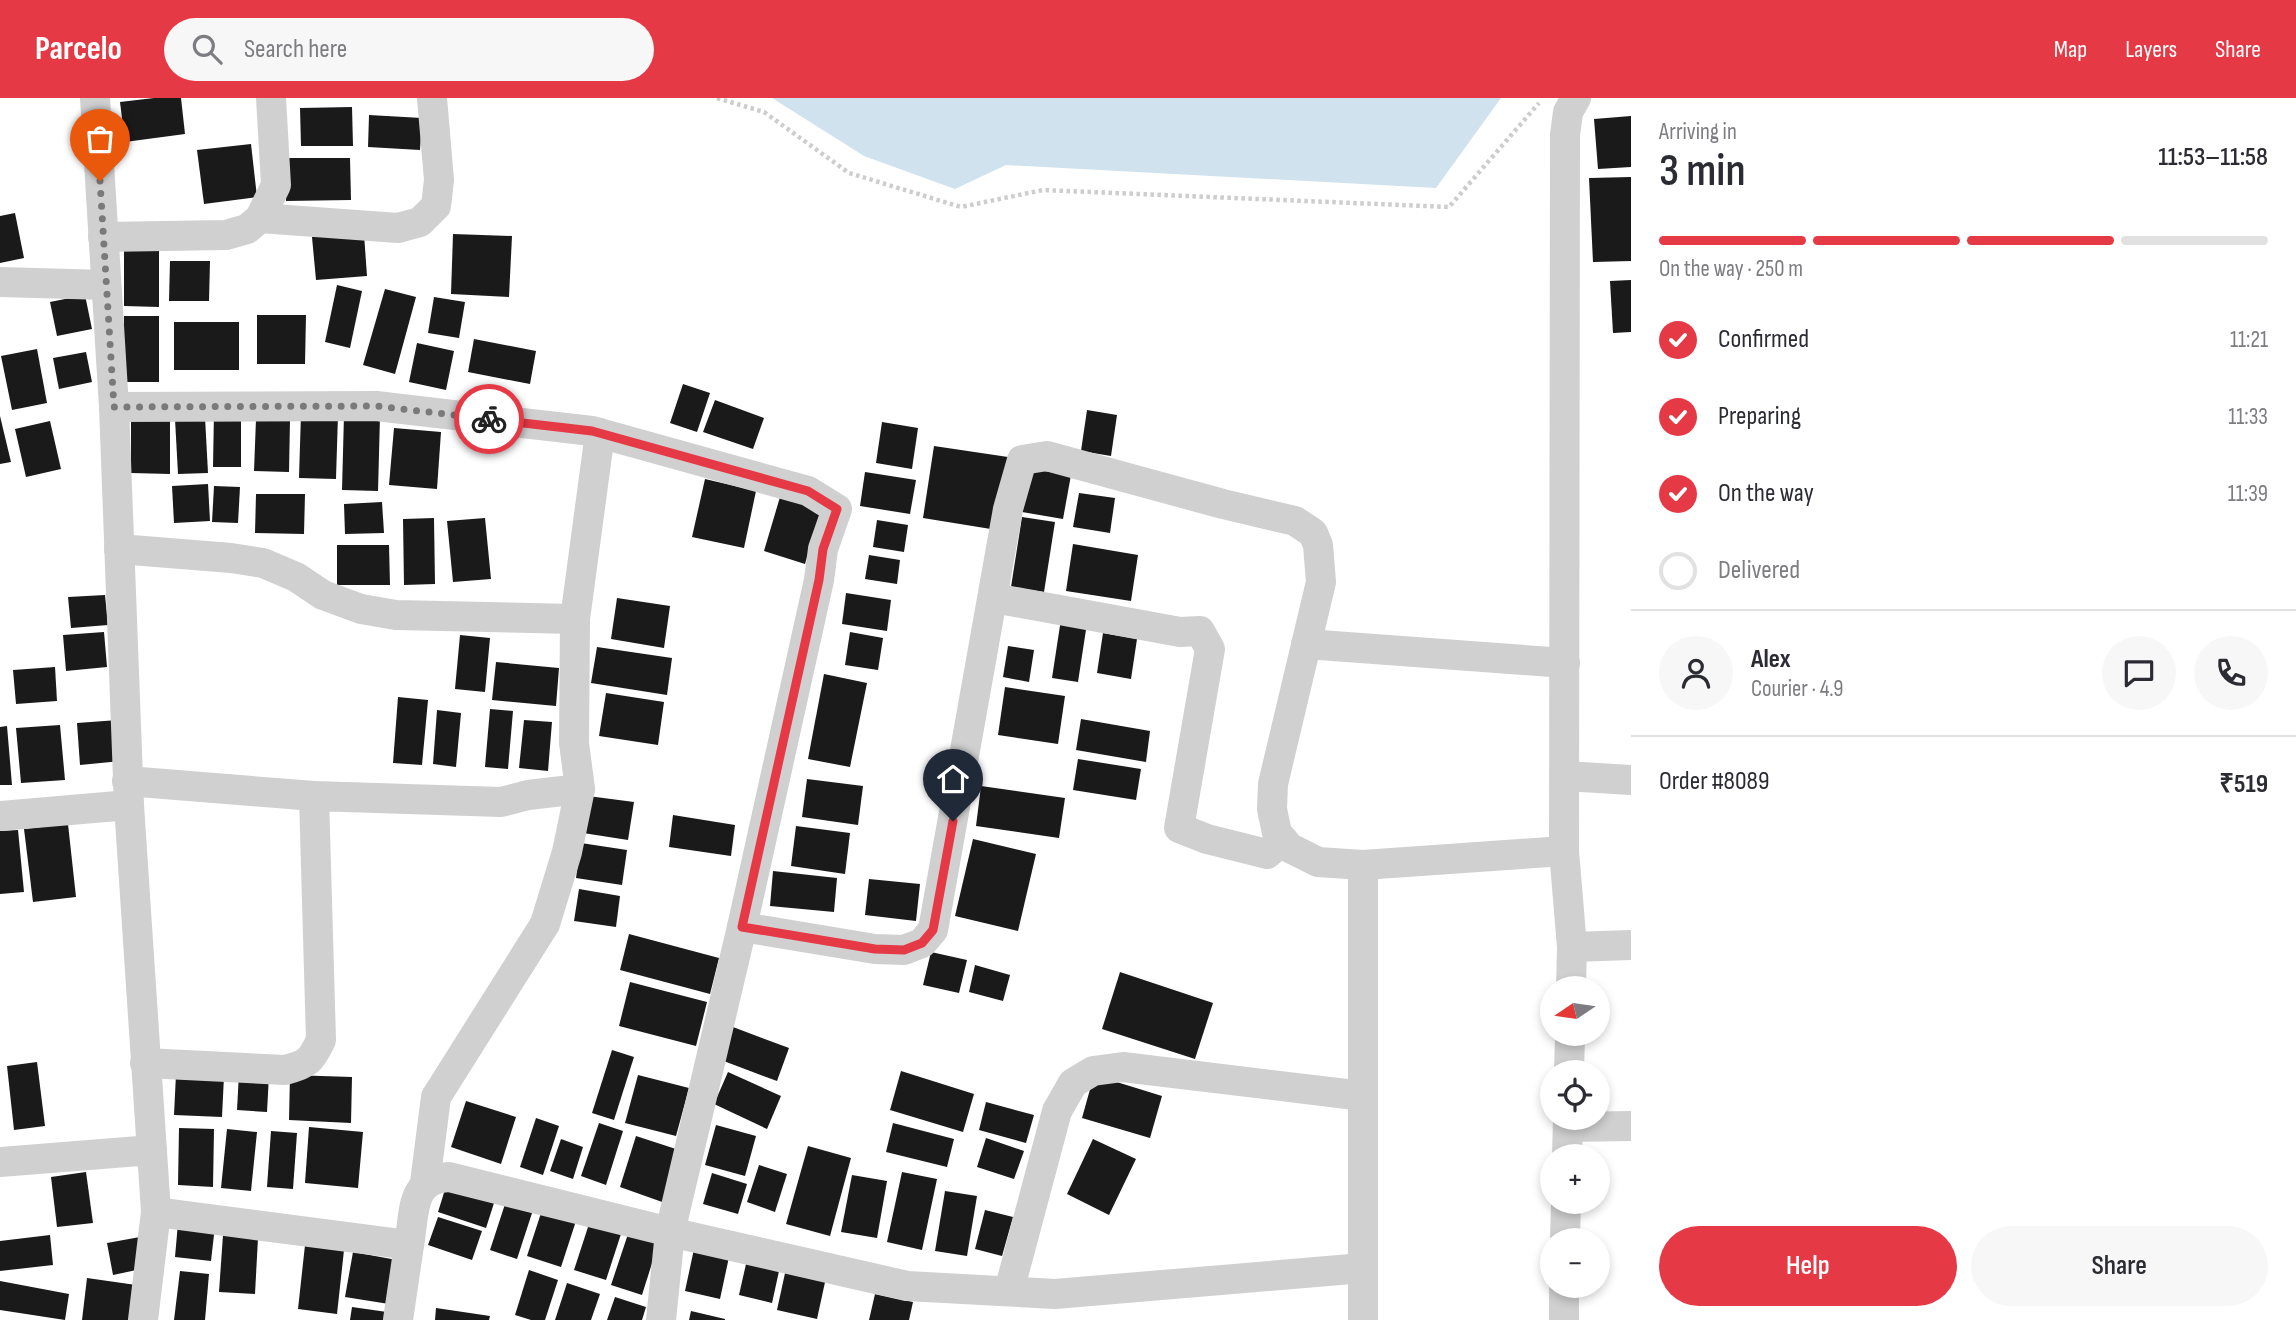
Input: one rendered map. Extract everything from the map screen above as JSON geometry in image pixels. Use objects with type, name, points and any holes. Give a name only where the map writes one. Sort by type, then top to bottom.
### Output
[{"type":"street","points":[[95,98],[114,407],[128,793],[156,1212],[143,1320]]},
{"type":"street","points":[[103,237],[226,235],[247,229],[260,218],[276,186],[271,98]]},
{"type":"street","points":[[260,218],[398,228],[420,222],[436,206],[439,180],[432,98]]},
{"type":"street","points":[[1572,976],[1564,852],[1565,135],[1569,112],[1576,98]]},
{"type":"street","points":[[0,282],[106,285]]},
{"type":"street","points":[[114,407],[376,406],[600,433],[808,491],[837,509],[823,549],[819,580],[742,927],[670,1232],[661,1320]]},
{"type":"street","points":[[398,1320],[419,1192],[425,1183],[436,1097],[545,924],[567,852],[580,789],[574,743],[575,619],[600,433]]},
{"type":"street","points":[[742,927],[875,949],[904,950],[922,943],[933,930],[1008,509],[1023,460],[1047,456],[1295,521],[1312,533],[1318,545],[1321,582],[1273,784],[1272,809],[1278,832],[1290,848],[1318,862],[1363,865],[1564,852]]},
{"type":"street","points":[[119,549],[263,563],[296,577],[323,595],[361,609],[396,615],[575,619]]},
{"type":"street","points":[[994,598],[1180,632],[1200,631],[1210,649],[1179,828],[1207,839],[1267,855],[1283,841]]},
{"type":"street","points":[[1306,644],[1565,663]]},
{"type":"street","points":[[1565,776],[1631,779]]},
{"type":"street","points":[[0,816],[128,793],[500,802],[528,795],[580,789]]},
{"type":"street","points":[[145,1063],[285,1070],[303,1065],[313,1057],[321,1040],[314,796]]},
{"type":"street","points":[[1363,865],[1363,1320]]},
{"type":"street","points":[[1572,947],[1631,945]]},
{"type":"street","points":[[1009,1291],[1057,1111],[1073,1083],[1093,1072],[1123,1067],[1363,1096]]},
{"type":"street","points":[[1610,1125],[1631,1126]]},
{"type":"street","points":[[0,1162],[152,1150]]},
{"type":"street","points":[[425,1183],[435,1178],[449,1177],[670,1232],[906,1286],[1055,1294],[1363,1268]]},
{"type":"street","points":[[156,1212],[409,1245]]},
{"type":"street","points":[[1563,1320],[1564,1298]]},
{"type":"path","points":[[717,98],[764,112],[849,173],[961,207],[1043,190],[1449,207],[1543,98]]},
{"type":"water","points":[[772,98],[1501,98],[1436,188],[1006,165],[955,189],[864,156]]},
{"type":"building","points":[[181,98],[185,134],[125,142],[120,102]]},
{"type":"building","points":[[352,107],[353,146],[301,146],[300,108]]},
{"type":"building","points":[[369,115],[422,118],[420,150],[368,147]]},
{"type":"building","points":[[1631,116],[1631,167],[1598,169],[1594,119]]},
{"type":"building","points":[[251,144],[257,197],[204,204],[197,150]]},
{"type":"building","points":[[285,158],[350,158],[351,200],[286,201]]},
{"type":"building","points":[[1631,177],[1631,261],[1593,262],[1589,178]]},
{"type":"building","points":[[15,213],[24,258],[0,263],[0,216]]},
{"type":"building","points":[[364,234],[367,276],[316,280],[312,237]]},
{"type":"building","points":[[453,234],[512,236],[509,297],[451,294]]},
{"type":"building","points":[[159,242],[159,307],[124,306],[124,243]]},
{"type":"building","points":[[170,261],[210,261],[209,301],[169,301]]},
{"type":"building","points":[[1631,280],[1631,332],[1613,333],[1610,281]]},
{"type":"building","points":[[337,285],[362,291],[350,348],[325,342]]},
{"type":"building","points":[[385,289],[416,297],[395,374],[363,365]]},
{"type":"building","points":[[85,295],[92,329],[57,336],[50,302]]},
{"type":"building","points":[[434,297],[465,302],[459,338],[428,333]]},
{"type":"building","points":[[257,315],[306,315],[305,364],[257,364]]},
{"type":"building","points":[[124,316],[159,316],[159,382],[124,382]]},
{"type":"building","points":[[174,322],[239,322],[239,370],[174,370]]},
{"type":"building","points":[[474,339],[536,351],[530,384],[468,372]]},
{"type":"building","points":[[417,343],[454,351],[446,390],[409,382]]},
{"type":"building","points":[[37,349],[47,403],[12,410],[1,356]]},
{"type":"building","points":[[86,352],[92,382],[59,389],[53,358]]},
{"type":"building","points":[[683,384],[710,393],[697,432],[670,423]]},
{"type":"building","points":[[715,400],[764,418],[753,449],[703,432]]},
{"type":"building","points":[[1087,410],[1117,415],[1111,456],[1081,451]]},
{"type":"building","points":[[214,411],[241,411],[241,467],[213,467]]},
{"type":"building","points":[[301,413],[338,414],[336,479],[299,478]]},
{"type":"building","points":[[131,414],[170,414],[170,474],[131,473]]},
{"type":"building","points":[[344,415],[380,416],[378,491],[342,490]]},
{"type":"building","points":[[0,416],[11,462],[0,464]]},
{"type":"building","points":[[205,417],[208,473],[178,474],[175,419]]},
{"type":"building","points":[[256,419],[290,420],[289,472],[254,471]]},
{"type":"building","points":[[50,421],[61,469],[26,477],[15,429]]},
{"type":"building","points":[[882,422],[918,428],[912,469],[876,463]]},
{"type":"building","points":[[394,428],[441,432],[437,489],[389,485]]},
{"type":"building","points":[[934,446],[1008,457],[997,530],[923,518]]},
{"type":"building","points":[[1030,469],[1071,475],[1063,519],[1022,512]]},
{"type":"building","points":[[865,472],[916,480],[910,514],[860,506]]},
{"type":"building","points":[[705,479],[756,491],[744,548],[692,537]]},
{"type":"building","points":[[208,484],[210,521],[174,523],[172,486]]},
{"type":"building","points":[[214,486],[240,487],[238,523],[212,522]]},
{"type":"building","points":[[1079,493],[1115,498],[1110,533],[1073,527]]},
{"type":"building","points":[[256,494],[305,494],[304,534],[255,533]]},
{"type":"building","points":[[780,497],[821,510],[805,564],[764,551]]},
{"type":"building","points":[[382,502],[384,533],[345,534],[344,504]]},
{"type":"building","points":[[1022,517],[1055,522],[1044,592],[1011,587]]},
{"type":"building","points":[[434,518],[435,584],[404,585],[403,519]]},
{"type":"building","points":[[485,518],[491,579],[453,582],[447,521]]},
{"type":"building","points":[[877,520],[908,525],[904,552],[873,547]]},
{"type":"building","points":[[1073,544],[1138,555],[1131,601],[1066,591]]},
{"type":"building","points":[[337,545],[389,545],[390,585],[337,585]]},
{"type":"building","points":[[869,555],[900,560],[897,584],[865,579]]},
{"type":"building","points":[[846,593],[891,600],[887,631],[842,624]]},
{"type":"building","points":[[105,595],[108,625],[71,628],[68,597]]},
{"type":"building","points":[[617,598],[670,606],[664,648],[611,639]]},
{"type":"building","points":[[1061,619],[1087,623],[1078,682],[1052,678]]},
{"type":"building","points":[[104,632],[107,667],[66,671],[63,635]]},
{"type":"building","points":[[850,632],[883,638],[878,670],[845,665]]},
{"type":"building","points":[[1103,633],[1137,639],[1131,679],[1097,673]]},
{"type":"building","points":[[460,635],[490,638],[485,692],[455,689]]},
{"type":"building","points":[[1008,646],[1034,650],[1029,682],[1003,677]]},
{"type":"building","points":[[597,647],[672,658],[667,695],[591,683]]},
{"type":"building","points":[[496,662],[559,668],[556,706],[492,700]]},
{"type":"building","points":[[55,667],[57,701],[16,704],[13,670]]},
{"type":"building","points":[[824,674],[867,683],[850,767],[808,759]]},
{"type":"building","points":[[1005,687],[1065,696],[1058,744],[998,735]]},
{"type":"building","points":[[606,693],[664,702],[658,745],[599,736]]},
{"type":"building","points":[[398,697],[428,700],[422,765],[393,763]]},
{"type":"building","points":[[490,709],[513,711],[508,769],[485,767]]},
{"type":"building","points":[[437,710],[461,713],[456,767],[433,764]]},
{"type":"building","points":[[1081,719],[1150,731],[1146,762],[1076,750]]},
{"type":"building","points":[[118,720],[121,761],[80,765],[77,723]]},
{"type":"building","points":[[524,720],[552,722],[548,771],[519,768]]},
{"type":"building","points":[[60,725],[65,780],[21,783],[16,728]]},
{"type":"building","points":[[7,726],[12,785],[0,785],[0,727]]},
{"type":"building","points":[[1078,759],[1141,769],[1136,800],[1073,790]]},
{"type":"building","points":[[807,779],[863,786],[858,825],[802,817]]},
{"type":"building","points":[[981,786],[1065,798],[1059,838],[976,826]]},
{"type":"building","points":[[588,796],[634,802],[628,840],[583,833]]},
{"type":"building","points":[[673,815],[735,825],[731,856],[669,847]]},
{"type":"building","points":[[68,824],[76,897],[33,902],[24,829]]},
{"type":"building","points":[[796,826],[850,833],[845,874],[791,866]]},
{"type":"building","points":[[18,830],[24,892],[0,894],[0,831]]},
{"type":"building","points":[[973,839],[1036,854],[1018,931],[955,916]]},
{"type":"building","points":[[581,843],[627,850],[622,885],[576,878]]},
{"type":"building","points":[[773,871],[837,878],[834,912],[770,906]]},
{"type":"building","points":[[869,879],[920,884],[916,921],[865,915]]},
{"type":"building","points":[[579,889],[620,896],[616,927],[574,921]]},
{"type":"building","points":[[629,934],[719,958],[710,994],[620,970]]},
{"type":"building","points":[[931,952],[967,960],[959,993],[923,985]]},
{"type":"building","points":[[975,965],[1010,975],[1003,1001],[969,992]]},
{"type":"building","points":[[1120,972],[1213,1003],[1195,1059],[1102,1029]]},
{"type":"building","points":[[630,982],[707,1002],[696,1046],[619,1026]]},
{"type":"building","points":[[733,1027],[789,1048],[777,1081],[721,1060]]},
{"type":"building","points":[[612,1050],[634,1057],[614,1120],[592,1113]]},
{"type":"building","points":[[37,1062],[45,1126],[14,1130],[7,1066]]},
{"type":"building","points":[[901,1071],[974,1094],[963,1132],[890,1110]]},
{"type":"building","points":[[728,1072],[781,1096],[767,1129],[714,1104]]},
{"type":"building","points":[[239,1073],[269,1075],[267,1112],[237,1110]]},
{"type":"building","points":[[176,1074],[224,1076],[222,1117],[174,1115]]},
{"type":"building","points":[[290,1075],[352,1077],[351,1123],[289,1120]]},
{"type":"building","points":[[638,1075],[689,1088],[676,1136],[625,1123]]},
{"type":"building","points":[[1094,1075],[1162,1096],[1150,1138],[1082,1118]]},
{"type":"building","points":[[466,1101],[516,1117],[501,1164],[451,1147]]},
{"type":"building","points":[[986,1102],[1034,1115],[1026,1143],[979,1130]]},
{"type":"building","points":[[536,1118],[559,1126],[543,1175],[520,1167]]},
{"type":"building","points":[[599,1123],[623,1131],[606,1185],[581,1176]]},
{"type":"building","points":[[893,1123],[954,1139],[947,1167],[886,1152]]},
{"type":"building","points":[[716,1125],[756,1136],[745,1176],[705,1165]]},
{"type":"building","points":[[309,1127],[363,1132],[358,1188],[305,1183]]},
{"type":"building","points":[[179,1128],[214,1129],[213,1187],[178,1185]]},
{"type":"building","points":[[227,1129],[257,1132],[251,1191],[221,1188]]},
{"type":"building","points":[[271,1131],[297,1133],[293,1189],[267,1187]]},
{"type":"building","points":[[636,1136],[682,1151],[665,1203],[620,1187]]},
{"type":"building","points":[[986,1138],[1024,1151],[1014,1179],[977,1167]]},
{"type":"building","points":[[561,1139],[583,1147],[573,1179],[550,1171]]},
{"type":"building","points":[[1093,1139],[1136,1159],[1109,1215],[1067,1194]]},
{"type":"building","points":[[808,1146],[851,1158],[830,1236],[786,1224]]},
{"type":"building","points":[[759,1165],[787,1174],[775,1212],[747,1202]]},
{"type":"building","points":[[86,1172],[93,1223],[57,1227],[51,1177]]},
{"type":"building","points":[[902,1172],[937,1179],[922,1250],[887,1242]]},
{"type":"building","points":[[712,1173],[747,1184],[738,1214],[703,1204]]},
{"type":"building","points":[[852,1175],[887,1181],[877,1238],[841,1232]]},
{"type":"building","points":[[447,1183],[495,1200],[486,1228],[438,1212]]},
{"type":"building","points":[[945,1191],[977,1196],[967,1256],[935,1251]]},
{"type":"building","points":[[507,1198],[534,1207],[517,1259],[490,1250]]},
{"type":"building","points":[[542,1210],[576,1221],[561,1267],[527,1256]]},
{"type":"building","points":[[985,1210],[1013,1217],[1002,1256],[975,1249]]},
{"type":"building","points":[[438,1217],[482,1231],[472,1260],[428,1245]]},
{"type":"building","points":[[178,1223],[215,1226],[211,1261],[175,1257]]},
{"type":"building","points":[[589,1224],[621,1234],[606,1280],[574,1270]]},
{"type":"building","points":[[629,1231],[659,1241],[642,1295],[611,1285]]},
{"type":"building","points":[[50,1235],[53,1265],[0,1271],[0,1241]]},
{"type":"building","points":[[223,1235],[258,1238],[255,1294],[219,1292]]},
{"type":"building","points":[[140,1237],[146,1268],[113,1275],[107,1243]]},
{"type":"building","points":[[305,1245],[344,1250],[337,1314],[298,1309]]},
{"type":"building","points":[[694,1249],[729,1257],[720,1299],[685,1291]]},
{"type":"building","points":[[353,1252],[397,1260],[389,1304],[345,1297]]},
{"type":"building","points":[[746,1264],[779,1271],[772,1303],[739,1295]]},
{"type":"building","points":[[787,1264],[827,1273],[817,1319],[777,1310]]},
{"type":"building","points":[[529,1270],[558,1280],[545,1320],[531,1320],[515,1315]]},
{"type":"building","points":[[180,1271],[209,1274],[205,1320],[174,1320]]},
{"type":"building","points":[[87,1278],[143,1286],[138,1320],[82,1320]]},
{"type":"building","points":[[0,1281],[69,1294],[65,1320],[0,1310]]},
{"type":"building","points":[[567,1283],[600,1294],[591,1320],[555,1320]]},
{"type":"building","points":[[875,1294],[913,1302],[909,1320],[869,1320]]},
{"type":"building","points":[[615,1297],[646,1307],[642,1320],[607,1320]]},
{"type":"building","points":[[352,1307],[387,1312],[386,1320],[350,1320]]},
{"type":"building","points":[[436,1308],[490,1316],[489,1320],[435,1320]]},
{"type":"building","points":[[691,1311],[725,1319],[725,1320],[689,1320]]},
{"type":"way so far","points":[[100,181],[114,407],[376,406],[489,419]]},
{"type":"route","points":[[489,419],[600,433],[808,491],[837,509],[823,549],[819,580],[742,927],[875,949],[904,950],[922,943],[933,930],[953,821]]}]
